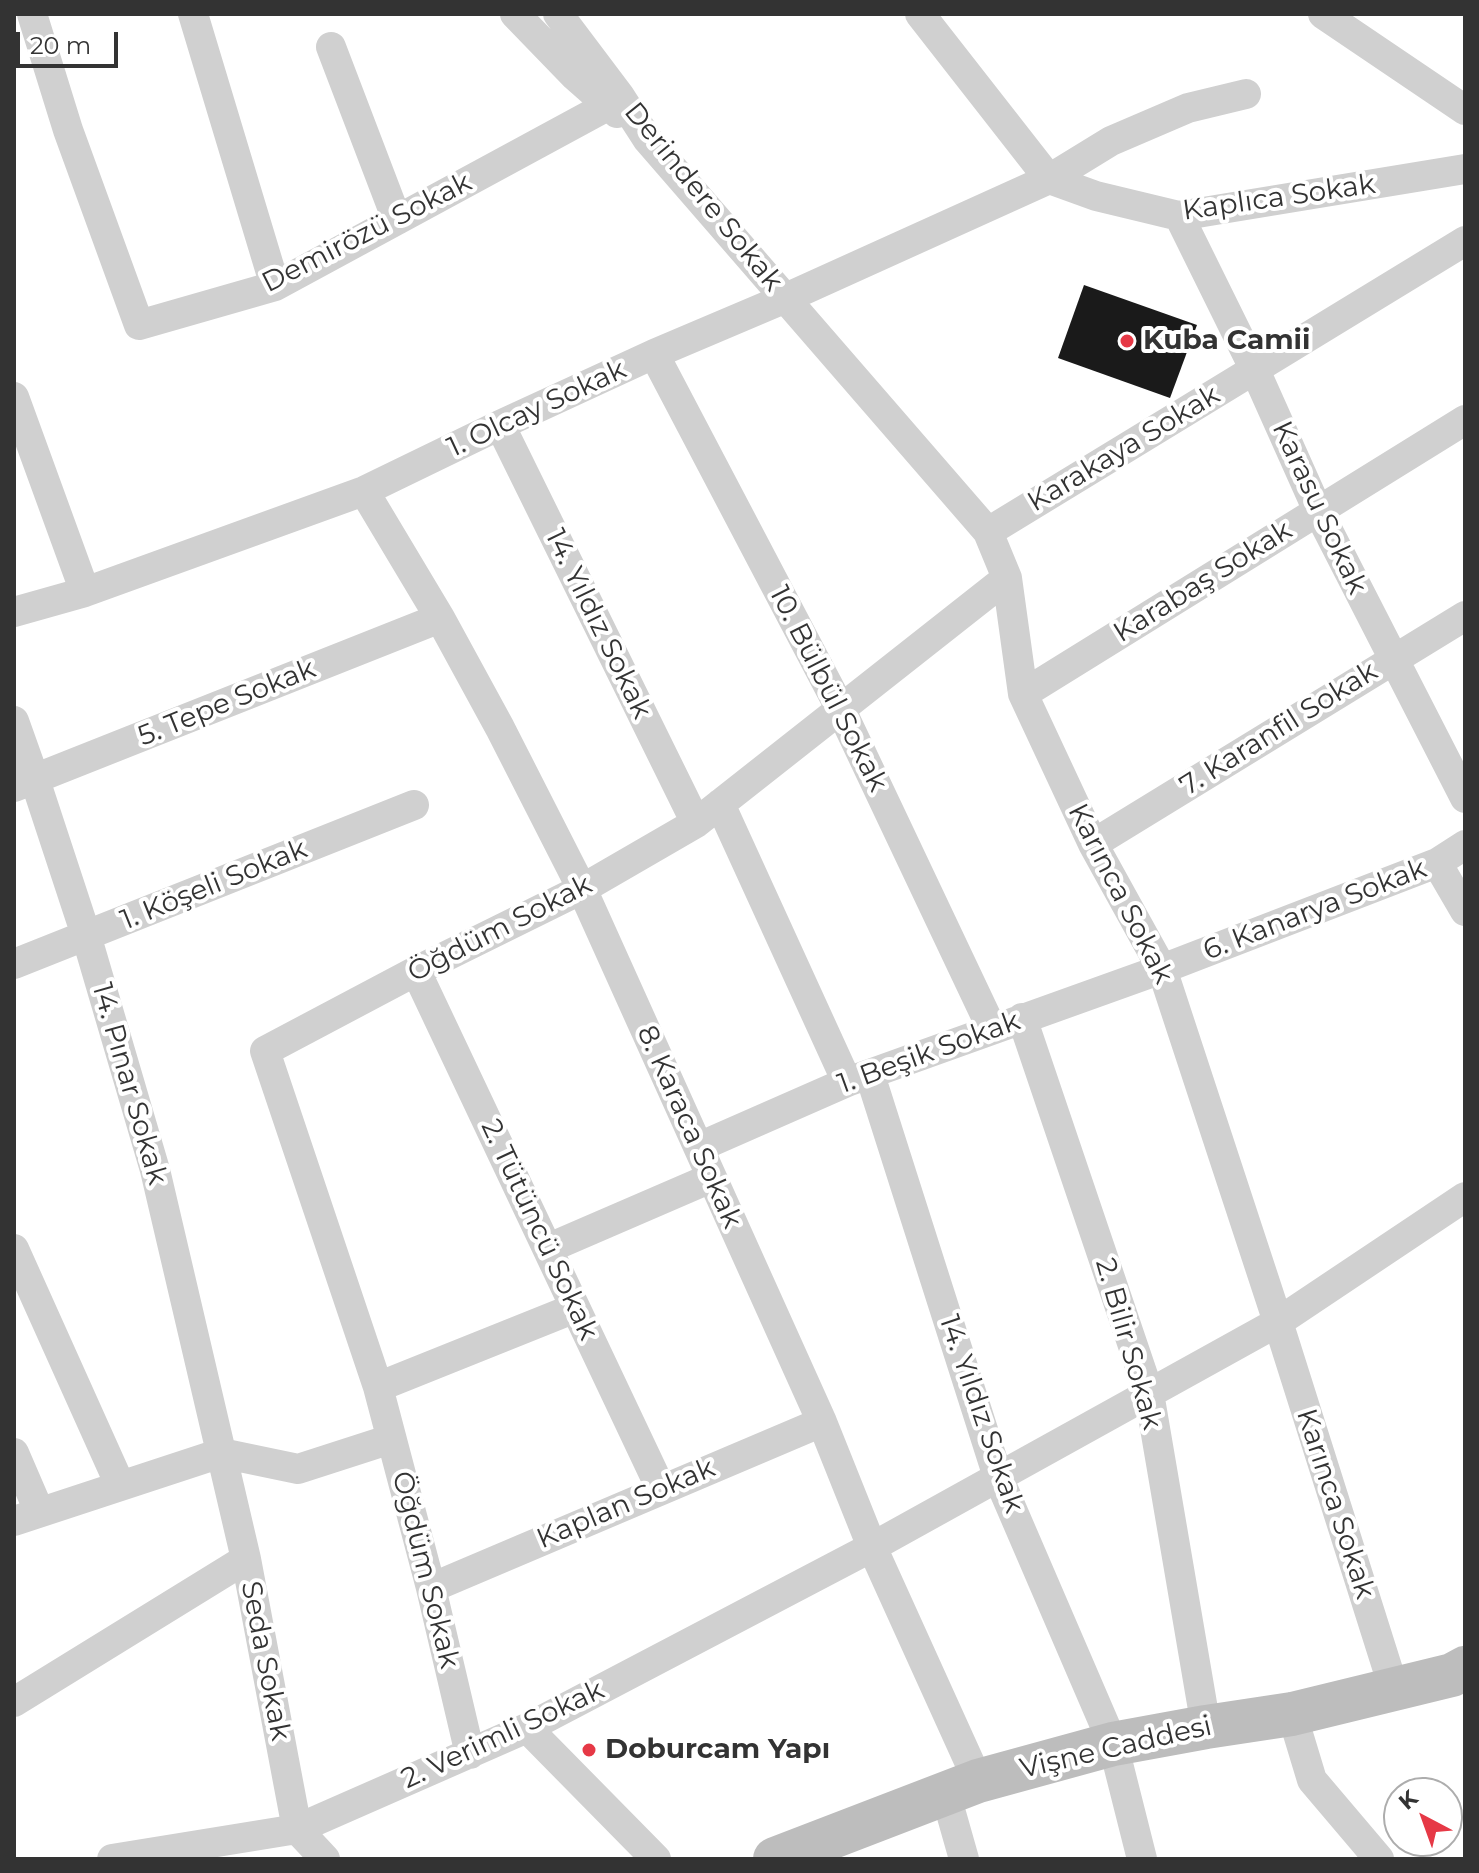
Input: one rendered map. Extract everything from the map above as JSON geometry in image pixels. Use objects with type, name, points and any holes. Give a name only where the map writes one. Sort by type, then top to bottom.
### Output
[{"type":"main road","name":"Vişne Caddesi","points":[[780,1858],[962,1786],[1113,1744],[1292,1714],[1394,1689],[1461,1677]]},
{"type":"street","name":"Demirözü Sokak","points":[[32,14],[68,130],[139,325],[275,286],[614,100]]},
{"type":"street","points":[[193,14],[275,286]]},
{"type":"street","points":[[496,14],[543,43]]},
{"type":"street","points":[[515,14],[575,76],[614,100]]},
{"type":"street","points":[[558,14],[614,100]]},
{"type":"street","points":[[586,14],[589,32],[614,100]]},
{"type":"street","points":[[920,14],[1049,179]]},
{"type":"street","points":[[1323,14],[1465,110]]},
{"type":"street","points":[[331,47],[397,220]]},
{"type":"street","name":"1. Olcay Sokak","points":[[14,612],[85,592],[364,491],[654,354],[1049,179],[1111,141],[1188,108],[1246,94]]},
{"type":"street","name":"Derindere Sokak","points":[[614,100],[786,298]]},
{"type":"street","name":"Kaplıca Sokak","points":[[1049,179],[1096,196],[1179,216],[1465,169]]},
{"type":"street","name":"Karasu Sokak","points":[[1179,216],[1255,370],[1318,511],[1465,798]]},
{"type":"street","name":"Karakaya Sokak","points":[[988,532],[1465,241]]},
{"type":"street","name":"Karınca Sokak","points":[[786,298],[988,532],[1007,578],[1023,694],[1093,844],[1162,969],[1394,1689]]},
{"type":"street","name":"10. Bülbül Sokak","points":[[654,354],[840,708],[992,1029]]},
{"type":"street","points":[[14,397],[85,592]]},
{"type":"street","name":"Karabaş Sokak","points":[[1023,694],[1465,420]]},
{"type":"street","name":"14. Yıldız Sokak","points":[[500,425],[696,823]]},
{"type":"street","name":"8. Karaca Sokak","points":[[364,491],[440,618],[582,889],[822,1422],[962,1786],[964,1859]]},
{"type":"street","name":"Öğdüm Sokak","points":[[470,1754],[431,1588],[378,1387],[265,1051],[416,971],[582,889],[696,823],[1007,578]]},
{"type":"street","name":"7. Karanfil Sokak","points":[[1093,844],[1465,616]]},
{"type":"street","name":"5. Tepe Sokak","points":[[25,784],[440,618]]},
{"type":"street","name":"14. Pınar Sokak","points":[[14,721],[25,784],[86,935],[155,1170],[221,1453]]},
{"type":"street","name":"14. Yıldız Sokak","points":[[720,804],[858,1079],[998,1477],[1113,1744],[1142,1859]]},
{"type":"street","name":"1. Köşeli Sokak","points":[[14,964],[414,805]]},
{"type":"street","name":"6. Kanarya Sokak","points":[[1162,969],[1437,863],[1465,845]]},
{"type":"street","points":[[1437,863],[1465,911]]},
{"type":"street","name":"1. Beşik Sokak","points":[[699,1147],[858,1079],[1162,969]]},
{"type":"street","name":"2. Tütüncü Sokak","points":[[416,971],[661,1489]]},
{"type":"street","name":"2. Bilir Sokak","points":[[1022,1018],[1149,1393],[1206,1727]]},
{"type":"street","points":[[549,1248],[711,1178]]},
{"type":"street","points":[[872,1547],[1278,1322],[1465,1197]]},
{"type":"street","points":[[14,1249],[120,1485]]},
{"type":"street","points":[[378,1387],[575,1308]]},
{"type":"street","name":"Kaplan Sokak","points":[[431,1588],[822,1422]]},
{"type":"street","points":[[14,1453],[26,1516],[221,1453],[298,1469],[391,1439]]},
{"type":"street","name":"Seda Sokak","points":[[221,1453],[246,1559],[297,1829]]},
{"type":"street","name":"2. Verimli Sokak","points":[[112,1859],[297,1829],[527,1728],[872,1547]]},
{"type":"street","points":[[14,1702],[246,1559]]},
{"type":"street","points":[[1292,1714],[1312,1780],[1379,1859]]},
{"type":"street","points":[[527,1728],[656,1859]]},
{"type":"street","points":[[297,1829],[325,1859]]},
{"type":"building","name":"Kuba Camii","points":[[1084,285],[1197,325],[1170,398],[1058,358]]},
{"type":"place","name":"Kuba Camii","points":[[1127,341]]},
{"type":"place","name":"Doburcam Yapı","points":[[589,1750]]}]
